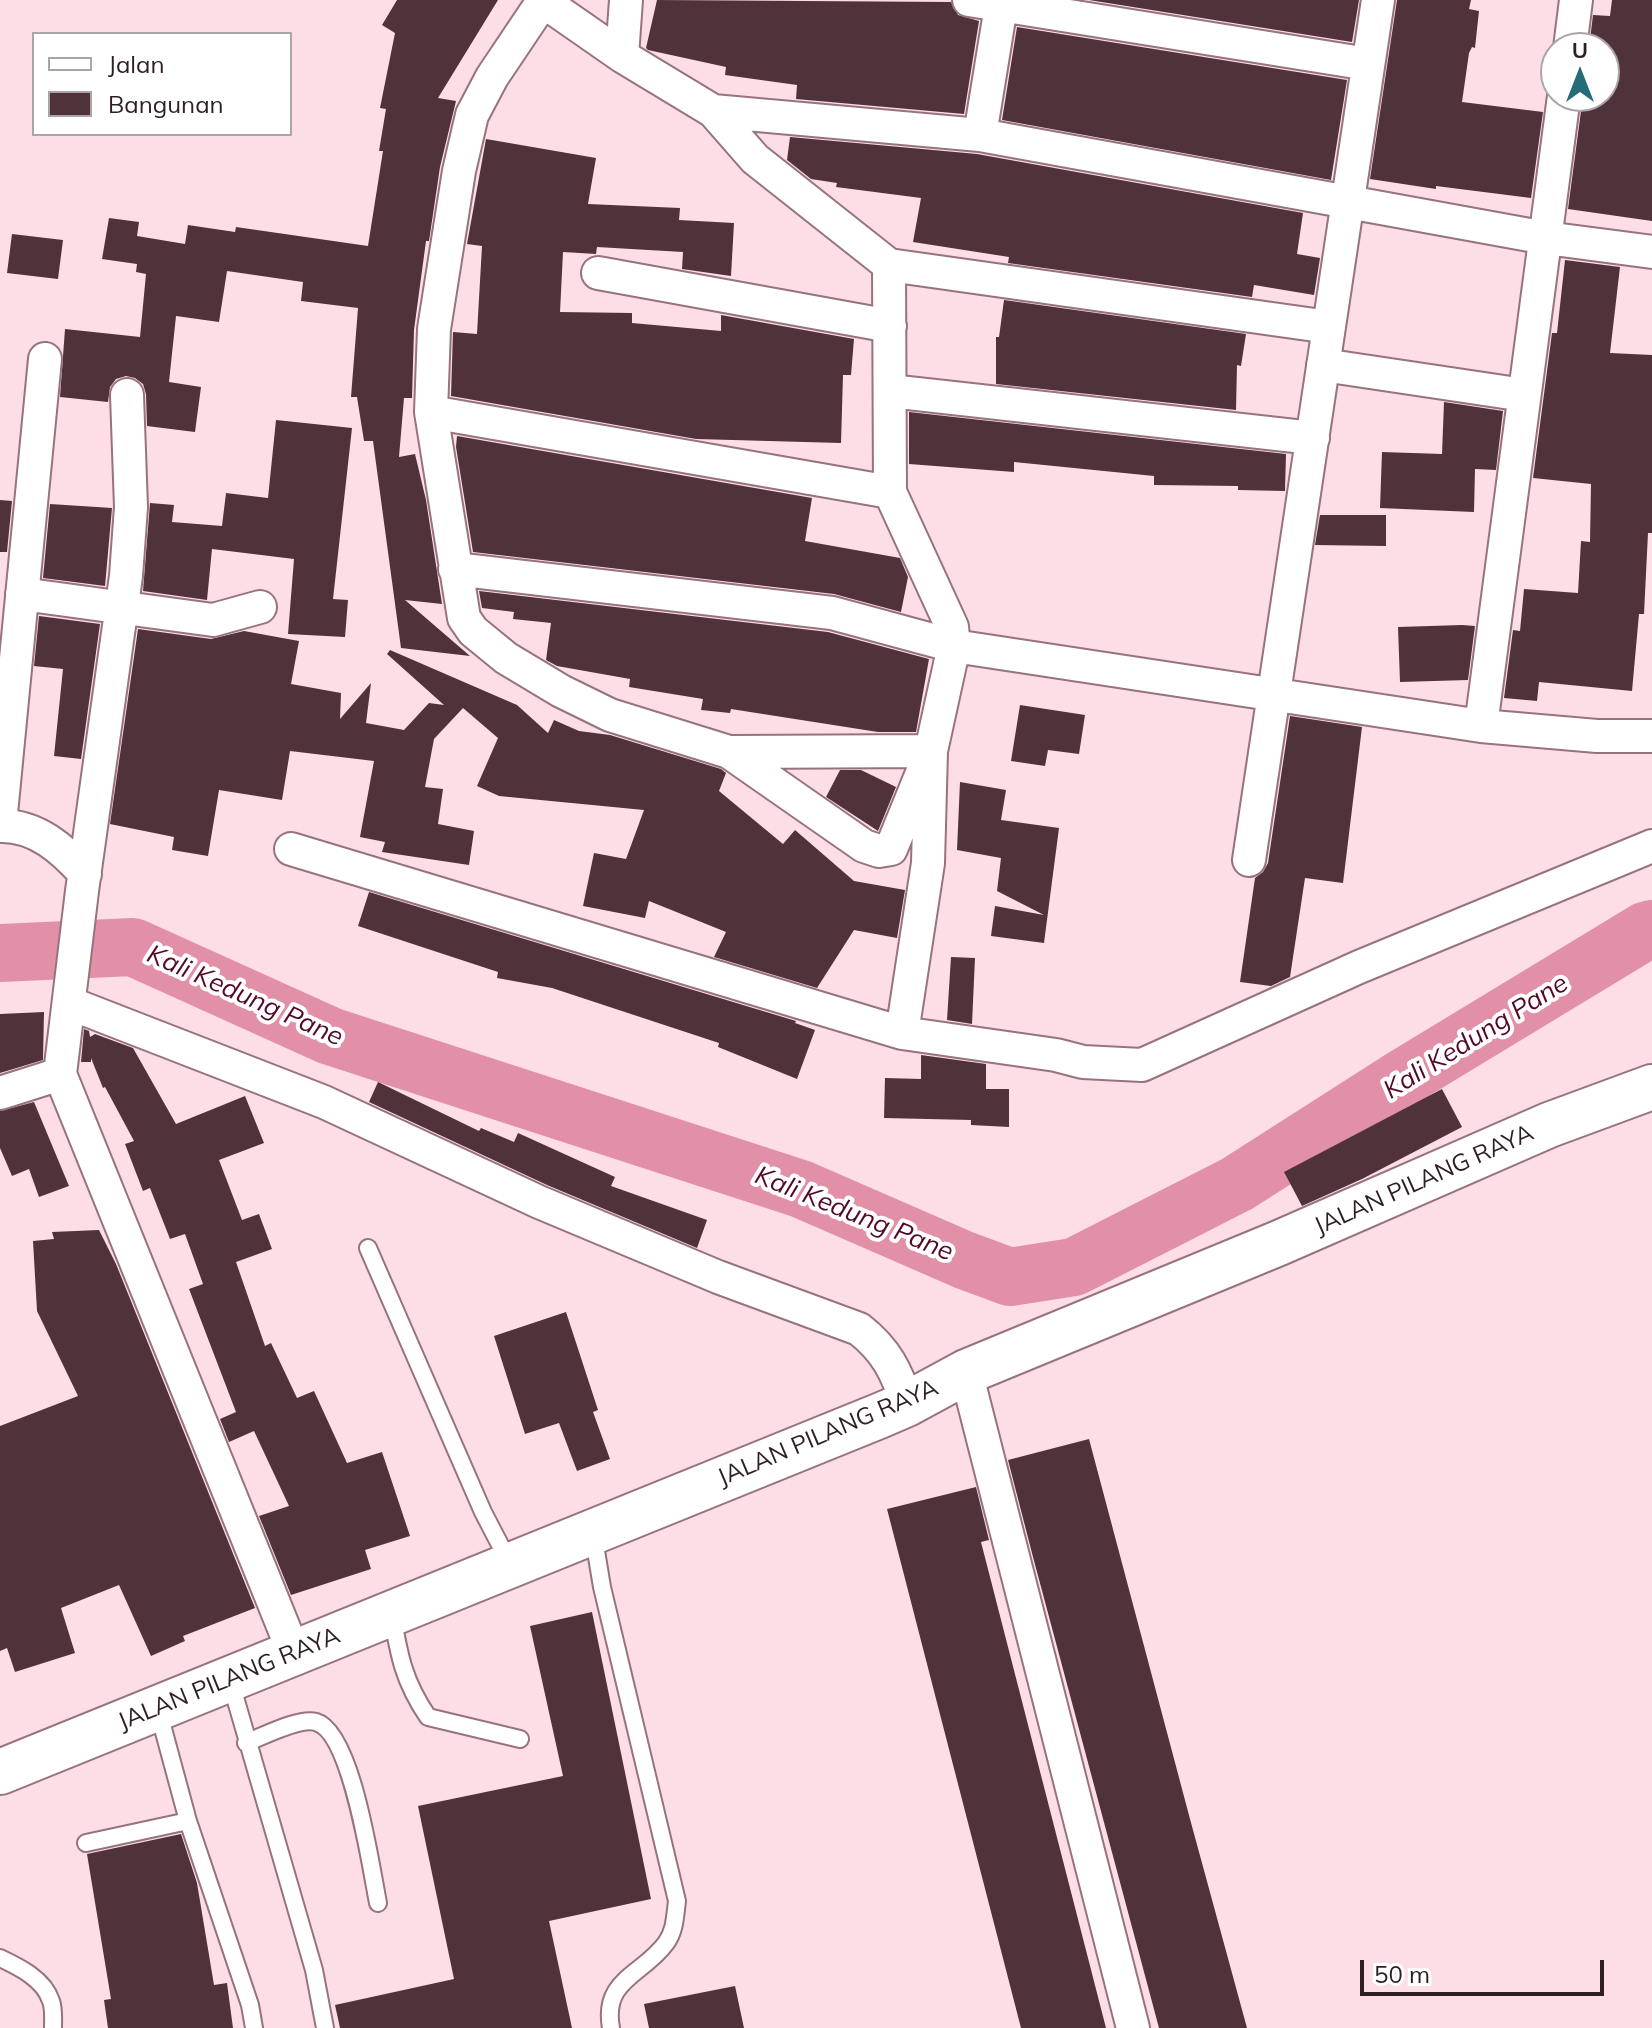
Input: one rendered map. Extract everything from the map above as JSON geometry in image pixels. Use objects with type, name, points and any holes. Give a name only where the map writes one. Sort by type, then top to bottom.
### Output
[{"type":"highway","name":"JALAN PILANG RAYA","points":[[0,1772],[907,1404],[966,1372],[1279,1243],[1549,1125],[1652,1087]]},
{"type":"street","points":[[622,56],[626,0]]},
{"type":"street","points":[[969,0],[1368,64]]},
{"type":"street","points":[[1249,860],[1378,0]]},
{"type":"street","points":[[1572,32],[1576,0]]},
{"type":"street","points":[[931,751],[729,752],[610,715],[561,691],[506,658],[473,631],[464,618],[431,412],[434,329],[459,171],[472,115],[492,77],[542,1],[622,56],[713,111],[755,159],[889,265],[1329,327]]},
{"type":"street","points":[[980,135],[1001,3]]},
{"type":"street","points":[[713,111],[980,135],[1546,238],[1652,252]]},
{"type":"street","points":[[1481,726],[1562,112]]},
{"type":"street","points":[[729,752],[864,846],[879,851],[891,849],[931,751],[954,646],[952,627],[942,601],[890,492],[889,265]]},
{"type":"street","points":[[598,273],[890,326]]},
{"type":"street","points":[[45,359],[0,825],[16,825],[46,838],[68,855],[84,883]]},
{"type":"street","points":[[1323,365],[1524,395]]},
{"type":"street","points":[[890,391],[1313,438]]},
{"type":"street","points":[[127,395],[131,507],[123,608],[60,1074],[294,1653]]},
{"type":"street","points":[[431,412],[890,492]]},
{"type":"street","points":[[455,569],[832,613],[954,646],[1481,726],[1597,736],[1652,736]]},
{"type":"street","points":[[22,594],[213,620],[260,607]]},
{"type":"street","points":[[902,1033],[928,863],[931,751]]},
{"type":"street","points":[[291,849],[902,1033],[1056,1055],[1083,1062],[1142,1065],[1509,902],[1652,846]]},
{"type":"street","points":[[71,995],[324,1102],[553,1208],[718,1277],[859,1329],[875,1341],[888,1357],[907,1404]]},
{"type":"street","points":[[0,1093],[60,1074]]},
{"type":"street","points":[[966,1372],[1133,2028]]},
{"type":"lane","points":[[368,1248],[483,1512],[511,1565]]},
{"type":"lane","points":[[593,1532],[602,1587],[677,1901],[674,1926],[665,1944],[623,1981],[613,1996],[609,2014],[611,2028]]},
{"type":"lane","points":[[392,1612],[400,1663],[411,1692],[428,1717],[520,1739]]},
{"type":"lane","points":[[229,1679],[314,1970],[325,2028]]},
{"type":"lane","points":[[158,1708],[188,1821],[250,2005],[254,2028]]},
{"type":"lane","points":[[246,1743],[299,1722],[316,1722],[331,1732],[342,1749],[351,1776],[378,1903]]},
{"type":"lane","points":[[86,1843],[188,1821]]},
{"type":"lane","points":[[0,1958],[40,1984],[51,2000],[53,2028]]},
{"type":"building","points":[[397,0],[498,0],[438,98],[456,101],[440,167],[429,241],[426,241],[414,330],[412,398],[404,398],[399,457],[415,454],[426,500],[442,604],[405,600],[470,656],[401,648],[373,441],[364,441],[357,397],[351,397],[358,308],[301,301],[303,282],[227,271],[219,322],[176,316],[169,382],[201,387],[195,432],[147,426],[146,394],[143,384],[135,378],[126,376],[116,379],[110,387],[108,402],[60,397],[65,329],[140,337],[146,274],[136,272],[137,264],[102,259],[109,218],[139,222],[137,236],[185,244],[188,225],[235,232],[236,227],[368,246],[383,151],[379,151],[386,109],[380,108],[395,33],[382,25]]},
{"type":"building","points":[[657,0],[951,2],[958,15],[979,21],[964,114],[796,99],[797,85],[725,75],[726,67],[648,50]]},
{"type":"building","points":[[1089,0],[1359,0],[1352,42]]},
{"type":"building","points":[[1397,0],[1471,0],[1469,9],[1479,11],[1475,48],[1472,47],[1469,53],[1462,102],[1543,112],[1531,198],[1370,179]]},
{"type":"building","points":[[1612,0],[1652,0],[1652,221],[1568,209],[1581,112],[1620,112],[1620,32],[1591,32],[1593,15],[1610,16]]},
{"type":"building","points":[[1017,27],[1347,80],[1331,180],[1002,120]]},
{"type":"building","points":[[790,137],[977,154],[1303,213],[1297,254],[1320,258],[1314,295],[1254,285],[1252,297],[1008,263],[1009,257],[913,242],[921,198],[836,187],[837,183],[811,179],[787,160]]},
{"type":"building","points":[[486,139],[596,158],[588,204],[680,208],[679,220],[734,223],[731,276],[682,269],[683,252],[597,247],[596,254],[563,252],[560,312],[632,313],[632,323],[721,331],[721,315],[854,339],[851,375],[843,375],[841,443],[696,439],[451,396],[453,332],[477,334],[482,246],[467,244]]},
{"type":"building","points":[[12,234],[63,240],[58,279],[7,273]]},
{"type":"building","points":[[1565,260],[1620,267],[1610,353],[1652,355],[1652,533],[1648,533],[1644,614],[1639,614],[1632,691],[1539,682],[1537,701],[1504,698],[1513,630],[1520,631],[1524,589],[1578,593],[1581,541],[1590,542],[1591,484],[1533,478],[1552,333],[1557,333]]},
{"type":"building","points":[[1004,300],[1246,334],[1241,366],[1237,365],[1236,410],[996,384],[996,337],[999,337]]},
{"type":"building","points":[[1444,402],[1503,411],[1496,470],[1475,469],[1474,512],[1380,508],[1382,452],[1442,454]]},
{"type":"building","points":[[909,412],[1286,454],[1285,491],[1238,490],[1238,486],[1154,485],[1154,476],[1014,462],[1014,472],[909,464]]},
{"type":"building","points":[[276,420],[352,428],[333,599],[348,600],[345,637],[288,634],[294,559],[212,549],[207,600],[143,591],[150,503],[174,505],[172,522],[222,526],[226,493],[268,498]]},
{"type":"building","points":[[457,436],[812,498],[805,541],[900,558],[908,577],[901,612],[834,594],[473,552],[456,447]]},
{"type":"building","points":[[0,500],[12,501],[7,552],[0,552]]},
{"type":"building","points":[[50,504],[112,508],[105,586],[43,578]]},
{"type":"building","points":[[1320,515],[1386,515],[1386,546],[1315,545]]},
{"type":"building","points":[[479,591],[828,632],[929,659],[916,732],[878,732],[731,709],[730,713],[701,710],[703,699],[629,687],[630,679],[557,666],[546,660],[551,623],[513,619],[514,612],[482,608]]},
{"type":"building","points":[[39,616],[100,624],[81,759],[54,756],[63,669],[34,666]]},
{"type":"building","points":[[1475,626],[1468,680],[1400,682],[1398,627]]},
{"type":"building","points":[[138,629],[211,639],[244,631],[299,641],[291,684],[341,693],[340,719],[371,683],[366,723],[404,730],[429,703],[444,705],[387,654],[390,650],[517,705],[548,733],[554,720],[579,731],[610,735],[721,769],[726,773],[719,791],[783,844],[795,830],[854,881],[905,890],[897,938],[854,930],[817,988],[714,957],[726,932],[649,901],[645,918],[583,906],[594,853],[626,859],[644,810],[499,796],[477,786],[498,738],[463,708],[434,739],[425,787],[443,789],[438,824],[474,831],[469,865],[382,852],[385,842],[360,837],[374,761],[290,751],[282,800],[219,790],[208,856],[172,850],[174,837],[110,824]]},
{"type":"building","points":[[1020,705],[1085,715],[1079,754],[1048,750],[1045,766],[1011,761]]},
{"type":"building","points":[[1290,716],[1362,727],[1343,883],[1305,878],[1290,977],[1271,986],[1240,982],[1255,878],[1268,863]]},
{"type":"building","points":[[840,770],[861,770],[896,787],[878,831],[826,797]]},
{"type":"building","points":[[960,782],[1006,790],[1001,820],[1059,828],[1044,943],[991,936],[995,906],[1044,915],[997,891],[1001,858],[957,850]]},
{"type":"building","points":[[369,892],[796,1021],[815,1030],[797,1079],[718,1047],[719,1043],[552,988],[497,978],[498,972],[358,926]]},
{"type":"building","points":[[951,957],[975,958],[972,1024],[947,1020]]},
{"type":"building","points":[[44,1012],[43,1060],[0,1073],[0,1014]]},
{"type":"building","points":[[84,1029],[89,1031],[90,1037],[95,1034],[133,1048],[176,1124],[245,1096],[264,1143],[219,1160],[242,1220],[259,1214],[272,1249],[236,1262],[265,1346],[271,1343],[297,1398],[314,1391],[347,1463],[382,1452],[410,1536],[365,1550],[371,1569],[291,1595],[259,1516],[289,1506],[254,1431],[229,1442],[220,1419],[236,1412],[189,1289],[203,1284],[185,1234],[170,1239],[150,1188],[143,1191],[125,1144],[134,1141],[103,1088],[91,1058],[91,1062],[81,1062]]},
{"type":"building","points":[[921,1055],[986,1064],[986,1089],[1009,1089],[1009,1127],[971,1125],[971,1120],[884,1118],[885,1078],[921,1079]]},
{"type":"building","points":[[378,1082],[479,1131],[481,1128],[514,1142],[518,1133],[615,1177],[611,1186],[707,1220],[697,1248],[547,1185],[369,1102]]},
{"type":"building","points":[[1442,1089],[1462,1127],[1302,1206],[1284,1172]]},
{"type":"building","points":[[34,1102],[69,1186],[39,1197],[29,1169],[12,1176],[0,1148],[0,1111]]},
{"type":"building","points":[[99,1230],[116,1264],[255,1608],[183,1636],[185,1641],[151,1656],[119,1585],[61,1608],[75,1653],[15,1672],[7,1648],[0,1651],[0,1426],[78,1396],[37,1311],[33,1241],[54,1239],[52,1232]]},
{"type":"building","points":[[566,1312],[598,1410],[593,1412],[610,1459],[577,1471],[559,1423],[525,1434],[494,1336]]},
{"type":"building","points":[[1089,1439],[1247,2028],[1159,2028],[1008,1460]]},
{"type":"building","points":[[976,1487],[989,1540],[981,1542],[1106,2028],[1021,2028],[887,1509]]},
{"type":"building","points":[[592,1612],[651,1899],[549,1921],[572,2028],[340,2028],[335,2005],[454,1979],[418,1806],[563,1776],[530,1626]]},
{"type":"building","points":[[181,1834],[197,1883],[214,1985],[227,1983],[233,2028],[108,2028],[104,2000],[111,1999],[87,1854]]},
{"type":"building","points":[[735,1986],[744,2028],[649,2028],[644,2004]]},
{"type":"waterway","name":"Kali Kedung Pane","points":[[0,953],[133,947],[330,1036],[801,1189],[1010,1277],[1074,1267],[1237,1184],[1406,1076],[1652,929]]}]
